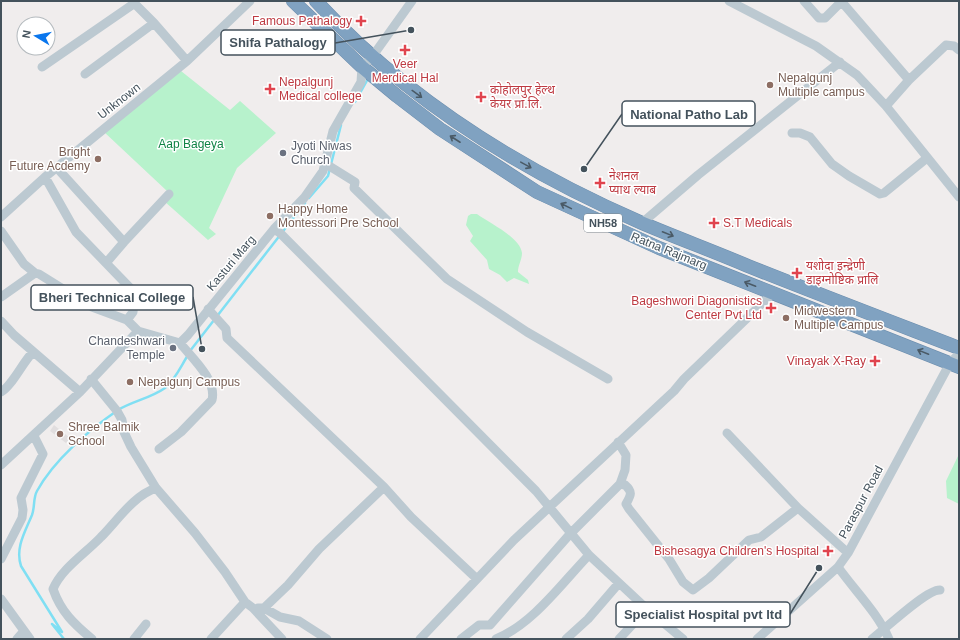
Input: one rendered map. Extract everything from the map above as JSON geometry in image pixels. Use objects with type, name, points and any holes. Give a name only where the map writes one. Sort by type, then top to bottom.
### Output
[{"type":"highway","name":"Ratna Rajmarg","points":[[294,1],[362,67],[440,129],[537,192],[659,248],[956,361]]},
{"type":"highway","name":"Ratna Rajmarg","points":[[316,1],[372,57],[411,90],[454,121],[502,152],[548,177],[642,223],[959,348]]},
{"type":"street","name":"Unknown","points":[[1,217],[45,177],[110,122],[187,61],[250,1]]},
{"type":"street","points":[[362,67],[372,57],[412,1]]},
{"type":"street","points":[[729,1],[816,46],[856,75],[886,106],[959,197]]},
{"type":"street","points":[[804,1],[819,18],[825,18],[841,1],[909,80]]},
{"type":"street","points":[[42,67],[132,5],[136,5],[154,23],[187,61]]},
{"type":"street","points":[[85,74],[154,23]]},
{"type":"street","points":[[886,106],[909,80],[946,45],[954,46],[959,50]]},
{"type":"street","points":[[642,223],[698,175],[840,62]]},
{"type":"street","name":"Kasturi Marg","points":[[180,343],[274,229],[304,198],[323,171],[326,164],[333,131],[361,82],[362,67]]},
{"type":"street","points":[[792,133],[800,133],[810,137],[832,164],[880,194],[884,193],[927,158]]},
{"type":"street","points":[[326,164],[355,182],[354,188],[447,279],[527,332],[608,379]]},
{"type":"street","points":[[57,168],[124,242]]},
{"type":"street","points":[[45,177],[76,232],[135,293],[133,312],[127,320]]},
{"type":"street","points":[[106,263],[169,194]]},
{"type":"street","points":[[274,229],[280,233],[536,491],[570,534],[589,555],[647,609],[683,639]]},
{"type":"street","points":[[1,231],[24,264],[35,273],[92,307],[127,320],[138,331],[180,343],[208,378],[213,394],[212,400],[182,432],[159,449]]},
{"type":"street","points":[[1,297],[35,273]]},
{"type":"street","points":[[420,639],[514,540],[674,391],[684,379],[774,292]]},
{"type":"street","points":[[208,309],[226,329],[227,338],[384,487],[411,517],[477,579]]},
{"type":"street","points":[[1,322],[33,352],[80,392]]},
{"type":"street","points":[[1,465],[80,392],[138,331]]},
{"type":"street","points":[[1,392],[12,383],[14,376],[33,352]]},
{"type":"street","name":"Paraspur Road","points":[[756,639],[838,567],[848,553],[956,361]]},
{"type":"street","points":[[91,379],[117,411],[122,420],[124,432],[131,447],[156,488],[199,539],[245,602],[254,608],[282,639]]},
{"type":"street","points":[[727,432],[798,508],[848,553]]},
{"type":"street","points":[[1,559],[22,518],[23,510],[21,498],[43,454],[34,436]]},
{"type":"street","points":[[461,639],[478,625],[490,625],[570,534],[620,484],[625,470],[626,455],[618,442]]},
{"type":"street","points":[[620,484],[625,485],[631,492],[631,496],[626,504],[629,509],[669,559],[683,582],[693,590],[709,578],[749,540],[762,537],[798,508]]},
{"type":"street","points":[[264,608],[288,585],[319,549],[384,487]]},
{"type":"street","points":[[92,639],[74,624],[56,599],[53,589],[66,570],[102,536],[135,501],[148,491],[156,488]]},
{"type":"street","points":[[496,639],[507,635],[526,621],[589,555]]},
{"type":"street","points":[[838,567],[856,592],[872,608],[885,629],[889,639]]},
{"type":"street","points":[[566,639],[588,619],[619,583]]},
{"type":"street","points":[[872,639],[921,598],[935,590],[940,590]]},
{"type":"street","points":[[1,599],[30,639]]},
{"type":"street","points":[[211,639],[245,602]]},
{"type":"street","points":[[254,608],[264,608],[280,617],[299,621],[327,639]]},
{"type":"street","points":[[619,639],[647,609]]},
{"type":"street","points":[[134,639],[146,624]]},
{"type":"street","points":[[17,639],[24,631]]},
{"type":"shaded area","name":"Shree Balmik School","points":[[54,425],[70,438],[66,443],[50,431]]},
{"type":"green space","name":"Aap Bageya","points":[[181,71],[230,110],[240,101],[276,133],[237,168],[209,228],[216,234],[208,240],[164,201],[167,191],[103,131]]},
{"type":"green space","points":[[471,214],[477,214],[516,241],[522,253],[518,272],[528,280],[529,284],[514,278],[507,282],[500,275],[489,269],[487,260],[470,241],[473,236],[466,225],[468,216]]},
{"type":"green space","points":[[959,454],[959,504],[947,498],[946,481]]},
{"type":"waterway","points":[[355,102],[369,77]]},
{"type":"waterway","points":[[309,198],[328,176],[341,125]]},
{"type":"waterway","points":[[190,351],[305,203]]},
{"type":"waterway","points":[[64,639],[52,624],[62,632],[21,566],[19,559],[20,546],[33,512],[34,500],[37,491],[44,479],[62,457],[84,436],[118,410],[154,394],[169,385],[188,355]]},
{"type":"place","name":"Famous Pathalogy","points":[[361,21]]},
{"type":"place","name":"Shifa Pathalogy","points":[[411,30]]},
{"type":"place","name":"Veer Merdical Hal","points":[[405,50]]},
{"type":"place","name":"Nepalgunj Multiple campus","points":[[770,85]]},
{"type":"place","name":"Nepalgunj Medical college","points":[[270,89]]},
{"type":"place","name":"काेहाेलपुर हेल्थ केयर प्रा.लि.","points":[[481,97]]},
{"type":"place","name":"Jyoti Niwas Church","points":[[283,153]]},
{"type":"place","name":"Bright Future Acdemy","points":[[98,159]]},
{"type":"place","name":"National Patho Lab","points":[[584,169]]},
{"type":"place","name":"नेशनल प्याथ ल्याब","points":[[600,183]]},
{"type":"place","name":"Happy Home Montessori Pre School","points":[[270,216]]},
{"type":"place","name":"S.T Medicals","points":[[714,223]]},
{"type":"place","name":"यशोदा इन्द्रेणी डाइग्नोष्टिक प्रालि","points":[[797,273]]},
{"type":"place","name":"Bageshwori Diagonistics Center Pvt Ltd","points":[[771,308]]},
{"type":"place","name":"Midwestern Multiple Campus","points":[[786,318]]},
{"type":"place","name":"Chandeshwari Temple","points":[[173,348]]},
{"type":"place","name":"Bheri Technical College","points":[[202,349]]},
{"type":"place","name":"Vinayak X-Ray","points":[[875,361]]},
{"type":"place","name":"Nepalgunj Campus","points":[[130,382]]},
{"type":"place","name":"Shree Balmik School","points":[[60,434]]},
{"type":"place","name":"Bishesagya Children's Hospital","points":[[828,551]]},
{"type":"place","name":"Specialist Hospital pvt ltd","points":[[819,568]]}]
